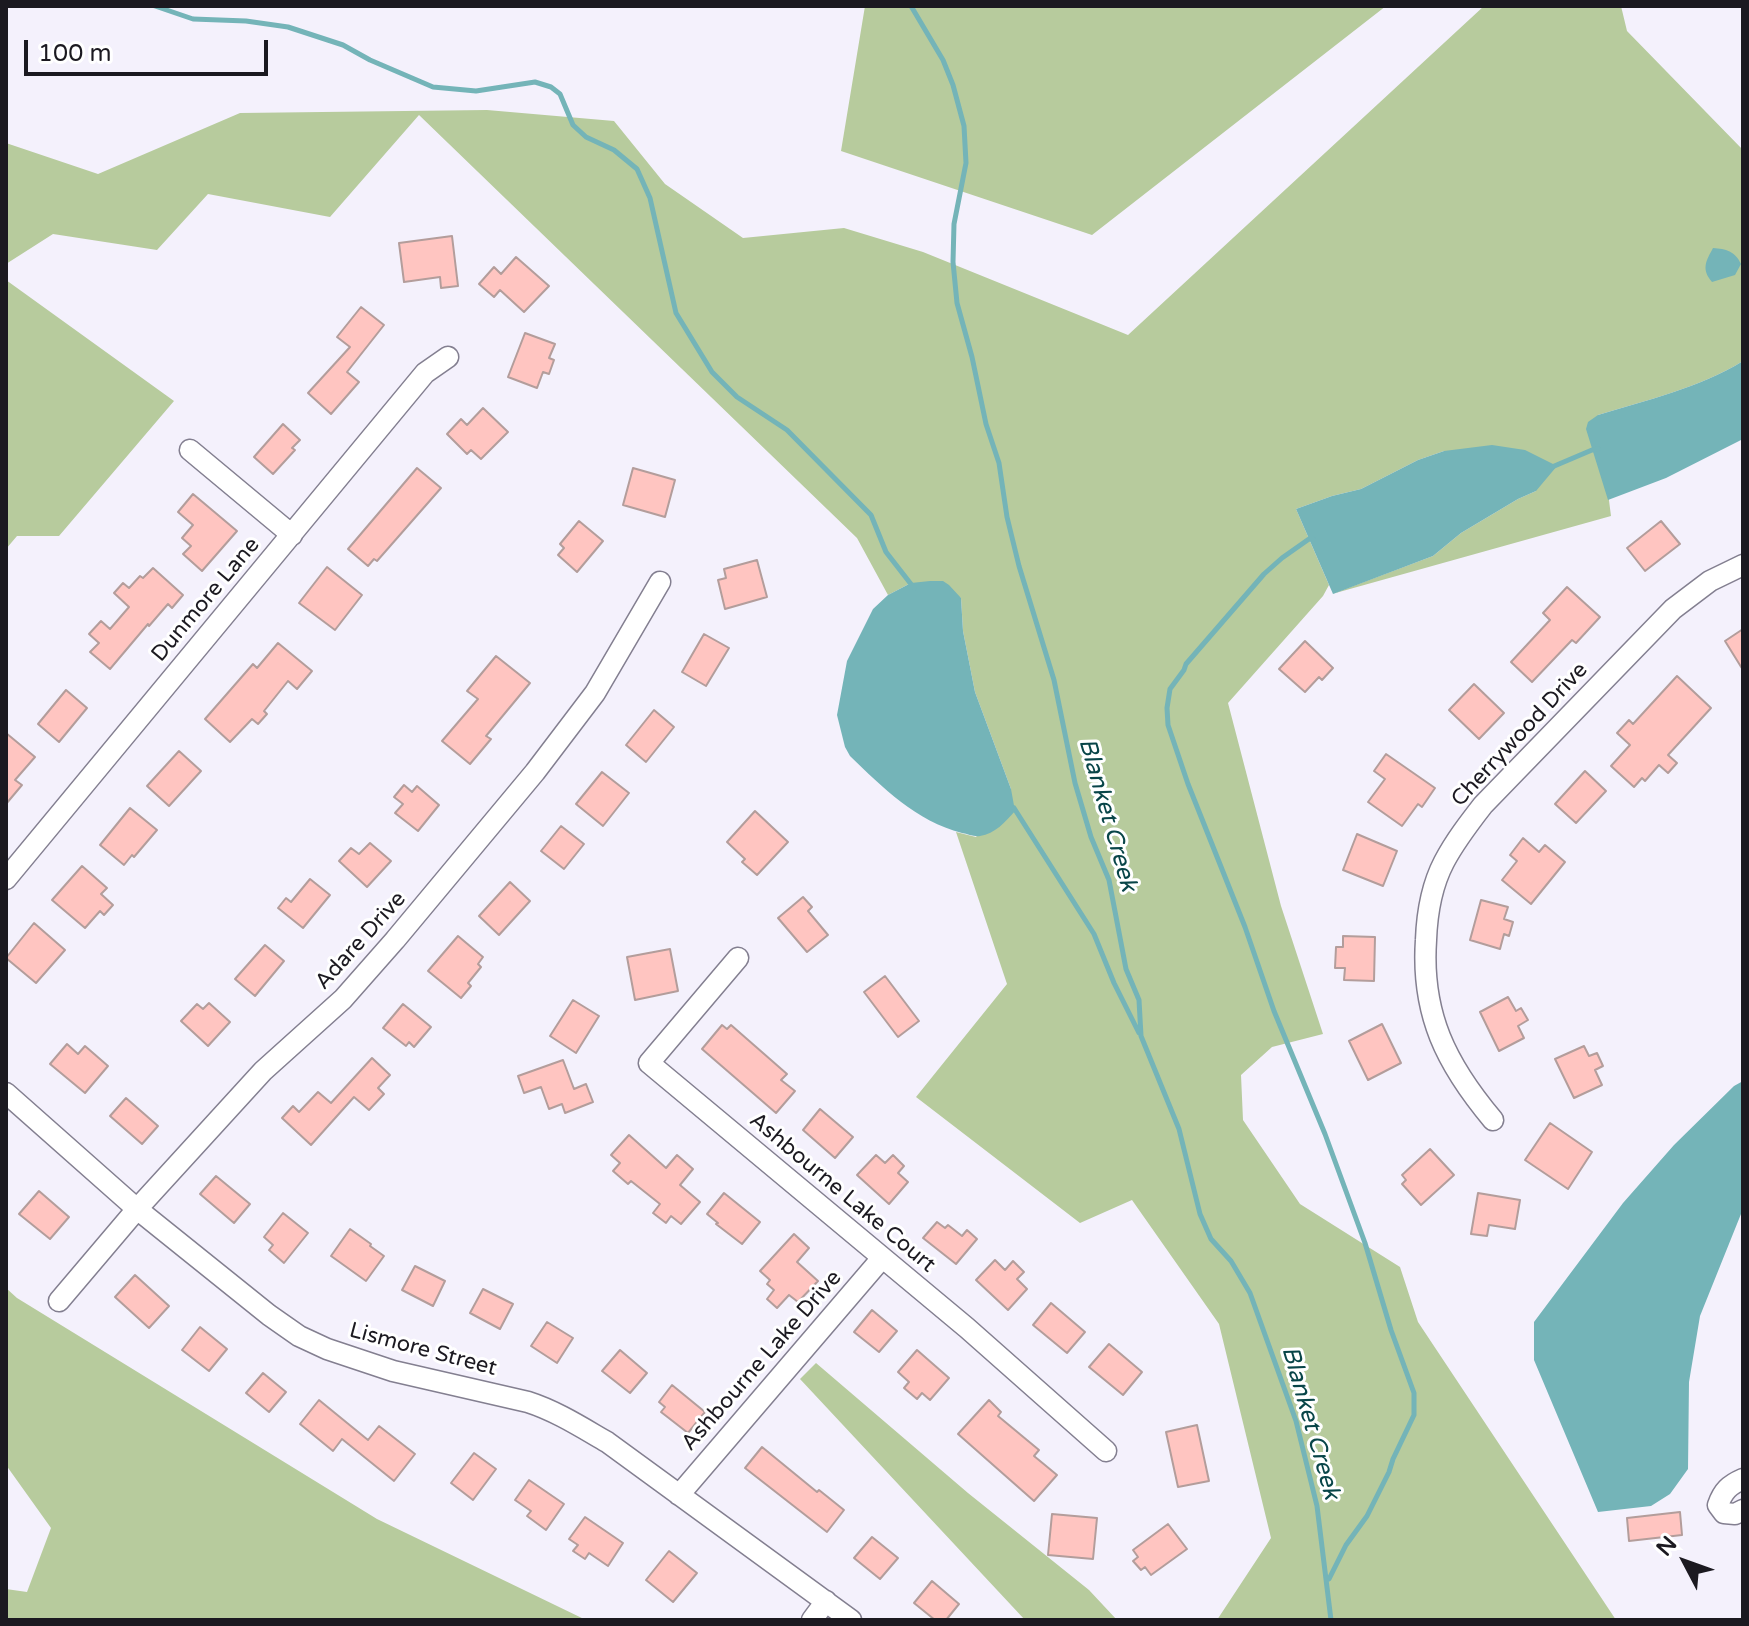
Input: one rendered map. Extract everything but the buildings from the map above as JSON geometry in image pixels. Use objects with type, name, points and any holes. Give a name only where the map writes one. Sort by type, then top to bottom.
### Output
[{"type":"street","name":"Dunmore Lane","points":[[6,879],[425,373],[448,357]]},
{"type":"street","points":[[190,450],[292,535]]},
{"type":"street","name":"Cherrywood Drive","points":[[1493,1120],[1455,1067],[1442,1042],[1433,1020],[1425,983],[1427,917],[1443,863],[1483,805],[1673,609],[1710,581],[1743,565]]},
{"type":"street","name":"Adare Drive","points":[[59,1301],[137,1209],[263,1071],[343,999],[435,892],[535,772],[595,693],[660,582]]},
{"type":"street","name":"Ashbourne Lake Court","points":[[738,958],[649,1063],[967,1328],[1106,1451]]},
{"type":"street","name":"Lismore Street","points":[[6,1093],[137,1209],[299,1336],[327,1349],[393,1371],[542,1406],[607,1442],[851,1620]]},
{"type":"street","name":"Ashbourne Lake Drive","points":[[679,1495],[882,1258]]},
{"type":"street","points":[[1743,1479],[1722,1492],[1718,1505],[1724,1513],[1735,1514],[1743,1510]]},
{"type":"street","points":[[812,1620],[826,1601]]},
{"type":"green space","points":[[865,6],[1386,6],[1092,235],[841,151]]},
{"type":"green space","points":[[1484,6],[1621,6],[1627,31],[1743,150],[1743,361],[1691,386],[1598,415],[1611,516],[1332,594],[1433,556],[1461,533],[1536,491],[1444,451],[1418,460],[1361,489],[1296,509],[1329,585],[1323,596],[1228,703],[1281,906],[1323,1034],[1272,1047],[1241,1075],[1243,1120],[1300,1204],[1400,1267],[1418,1322],[1616,1620],[1217,1620],[1271,1538],[1219,1324],[1132,1200],[1080,1223],[916,1097],[1007,984],[956,832],[976,837],[1011,789],[975,692],[963,631],[961,598],[911,583],[888,595],[857,538],[419,115],[330,217],[208,194],[157,250],[53,234],[6,264],[6,143],[98,174],[240,113],[487,110],[614,121],[665,184],[743,238],[844,228],[923,252],[1128,335]]},
{"type":"green space","points":[[6,280],[174,401],[59,536],[17,536],[6,549]]},
{"type":"green space","points":[[6,1288],[17,1298],[377,1519],[586,1620],[6,1620],[6,1589],[27,1592],[51,1528],[6,1465]]},
{"type":"green space","points":[[816,1363],[968,1493],[1089,1590],[1117,1620],[1025,1620],[800,1379]]},
{"type":"water","points":[[1713,248],[1736,256],[1741,264],[1735,275],[1712,282],[1706,265]]},
{"type":"water","points":[[1743,361],[1743,439],[1666,478],[1608,500],[1586,429],[1588,422],[1598,415],[1691,386]]},
{"type":"water","points":[[1492,445],[1525,450],[1557,466],[1536,491],[1461,533],[1433,556],[1333,594],[1296,509],[1361,489],[1418,460],[1444,451]]},
{"type":"water","points":[[943,581],[961,598],[963,631],[975,692],[1011,789],[1015,811],[985,835],[973,836],[945,828],[915,812],[888,791],[850,756],[837,715],[847,661],[873,609],[888,595],[911,583]]},
{"type":"water","points":[[1743,1081],[1743,1209],[1700,1316],[1689,1382],[1688,1469],[1670,1494],[1651,1506],[1598,1512],[1534,1360],[1534,1322],[1623,1203],[1674,1145],[1734,1086]]},
{"type":"waterway","points":[[155,6],[193,19],[246,21],[288,27],[343,45],[433,87],[476,91],[535,82],[551,87],[560,94],[573,125],[586,137],[614,150],[637,169],[650,198],[676,313],[712,372],[737,397],[787,430],[871,515],[886,552],[914,588]]},
{"type":"waterway","name":"Blanket Creek","points":[[911,6],[943,60],[964,126],[966,163],[954,224],[953,262],[957,303],[986,424],[999,463],[1007,517],[1019,566],[1054,680],[1075,783],[1091,837],[1109,880],[1126,969],[1139,1000],[1141,1036],[1179,1129],[1200,1214],[1211,1239],[1231,1261],[1250,1293],[1296,1421],[1317,1506],[1331,1620]]},
{"type":"waterway","points":[[1552,467],[1598,449]]},
{"type":"waterway","points":[[1313,539],[1282,558],[1264,574],[1186,664],[1170,689],[1167,708],[1168,725],[1188,784],[1245,927],[1274,1011],[1325,1134],[1365,1243],[1414,1393],[1414,1415],[1389,1472],[1329,1579]]},
{"type":"waterway","points":[[1014,808],[1094,934],[1139,1033]]}]
